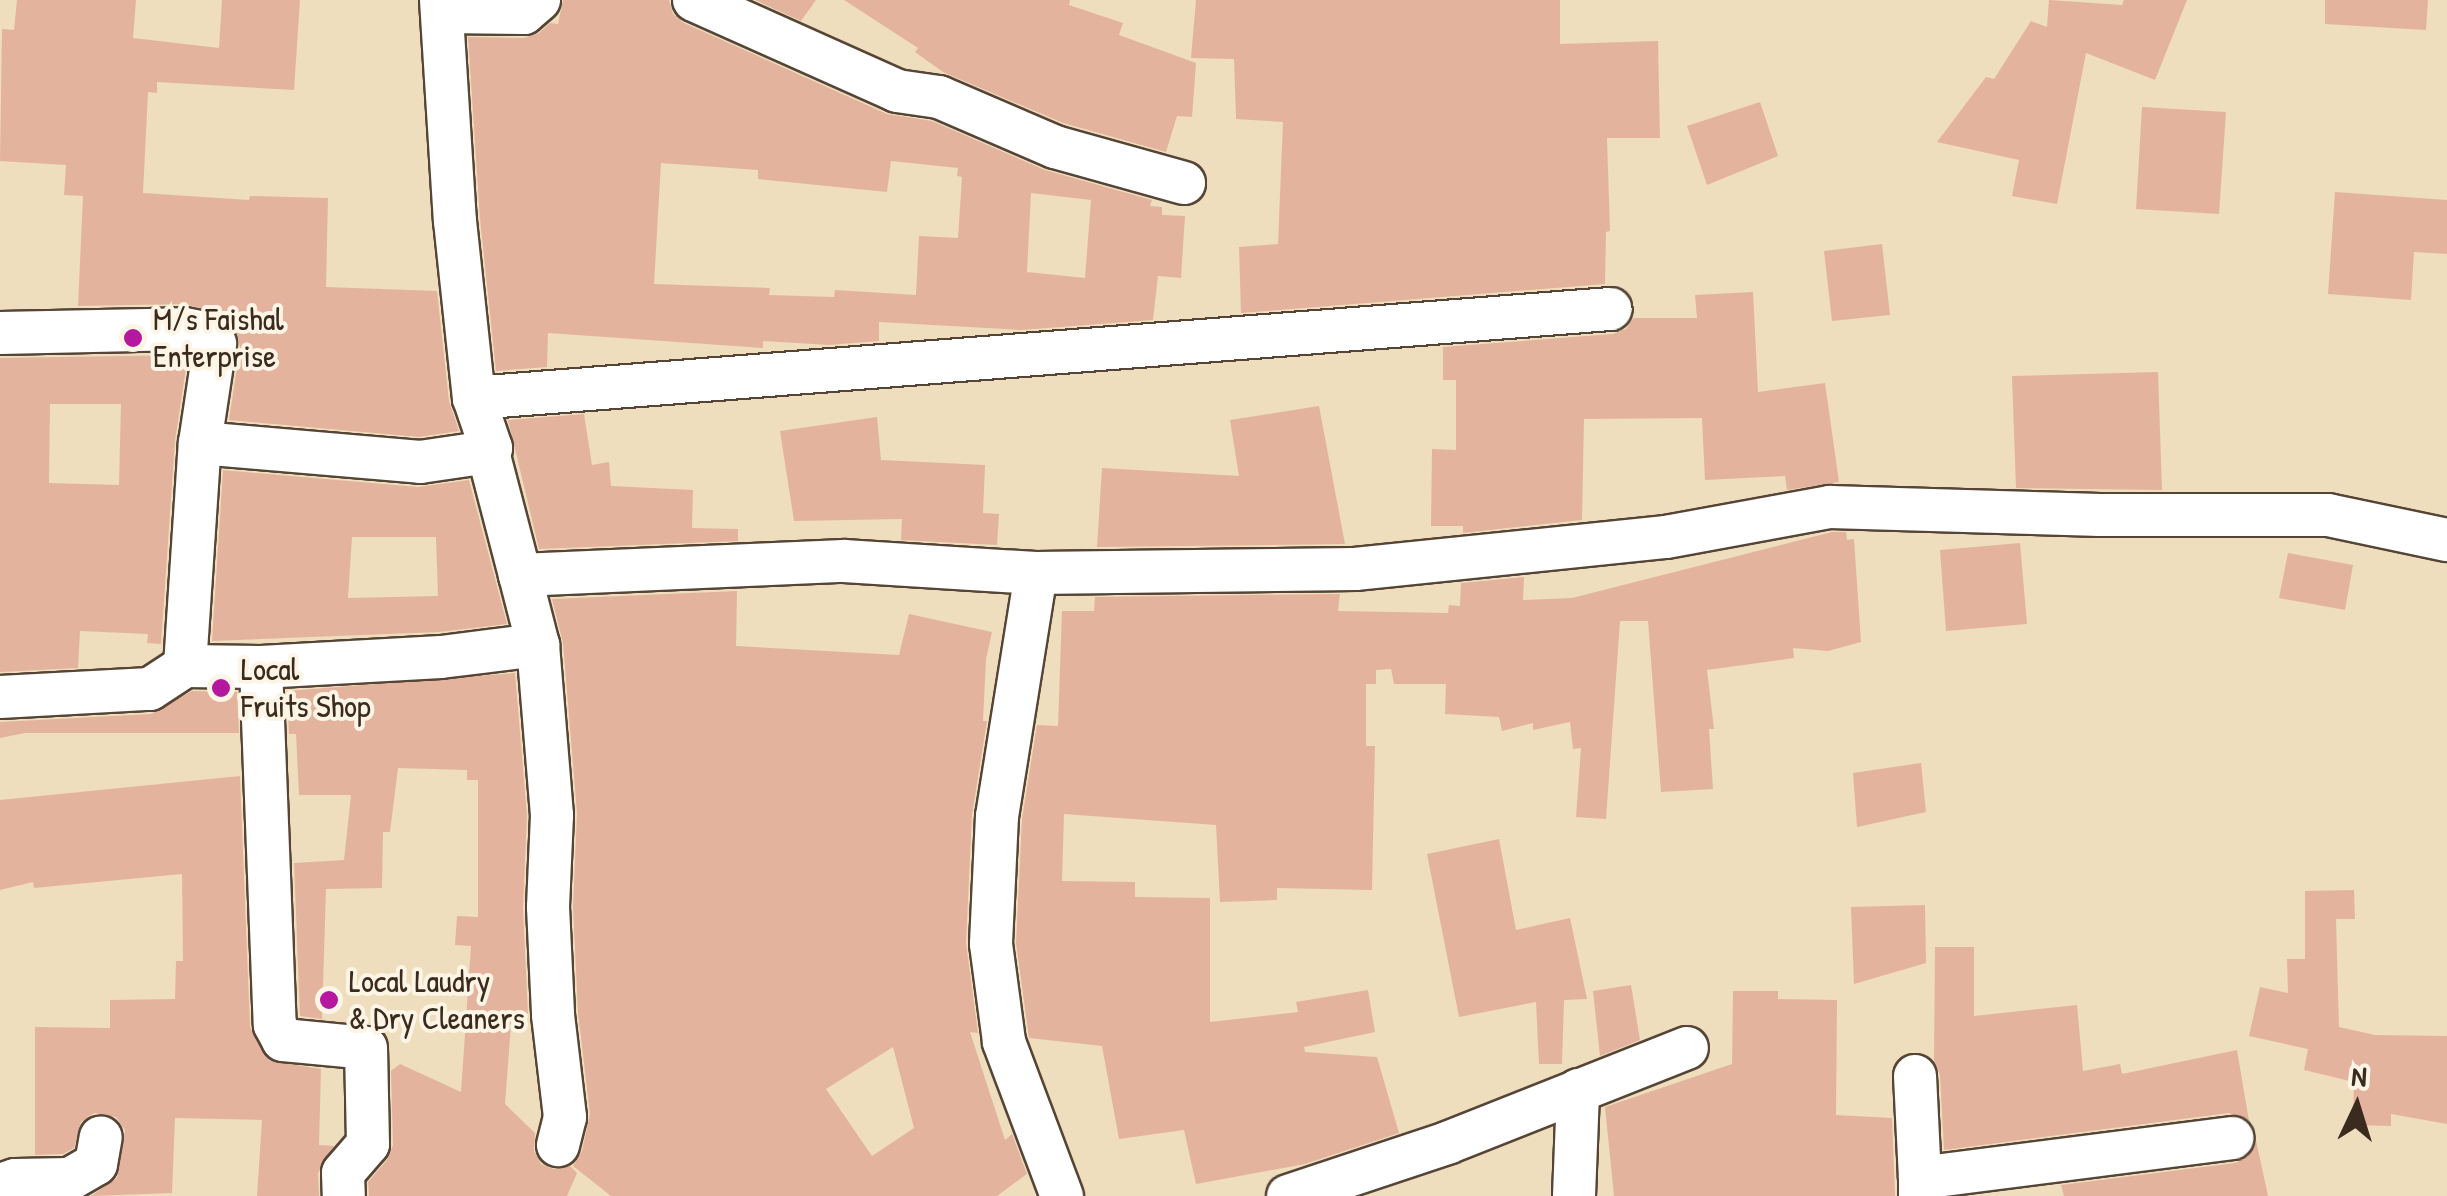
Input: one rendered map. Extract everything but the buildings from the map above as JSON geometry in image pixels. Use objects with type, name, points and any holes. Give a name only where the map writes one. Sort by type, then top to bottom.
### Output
[{"type":"street","points":[[539,0],[524,12],[442,6],[456,221],[474,398],[491,448],[488,452],[538,644],[552,814],[548,907],[552,1015],[565,1117],[558,1146]]},
{"type":"street","points":[[694,0],[897,91],[939,98],[1056,147],[1184,182]]},
{"type":"street","points":[[474,398],[1611,309]]},
{"type":"street","points":[[0,333],[185,330],[210,334],[215,344],[200,443],[185,666]]},
{"type":"street","points":[[200,443],[420,462],[488,452]]},
{"type":"street","points":[[520,575],[844,561],[1036,573],[1354,569],[1666,537],[1830,507],[2100,515],[2328,515],[2447,540]]},
{"type":"street","points":[[1036,573],[998,816],[992,944],[1004,1042],[1062,1196]]},
{"type":"street","points":[[0,697],[150,689],[185,666],[261,667],[441,658],[538,644]]},
{"type":"street","points":[[261,667],[275,1025],[283,1040],[366,1048],[368,1144],[343,1173],[344,1196]]},
{"type":"street","points":[[1288,1196],[1447,1143],[1687,1048]]},
{"type":"street","points":[[1915,1076],[1920,1187],[2232,1138]]},
{"type":"street","points":[[1574,1196],[1578,1090]]},
{"type":"street","points":[[0,1185],[15,1180],[70,1179],[96,1164],[101,1137]]},
{"type":"place","name":"M/s Faishal Enterprise","points":[[133,338]]},
{"type":"place","name":"Local Fruits Shop","points":[[221,688]]},
{"type":"place","name":"Local Laudry & Dry Cleaners","points":[[329,1000]]}]
